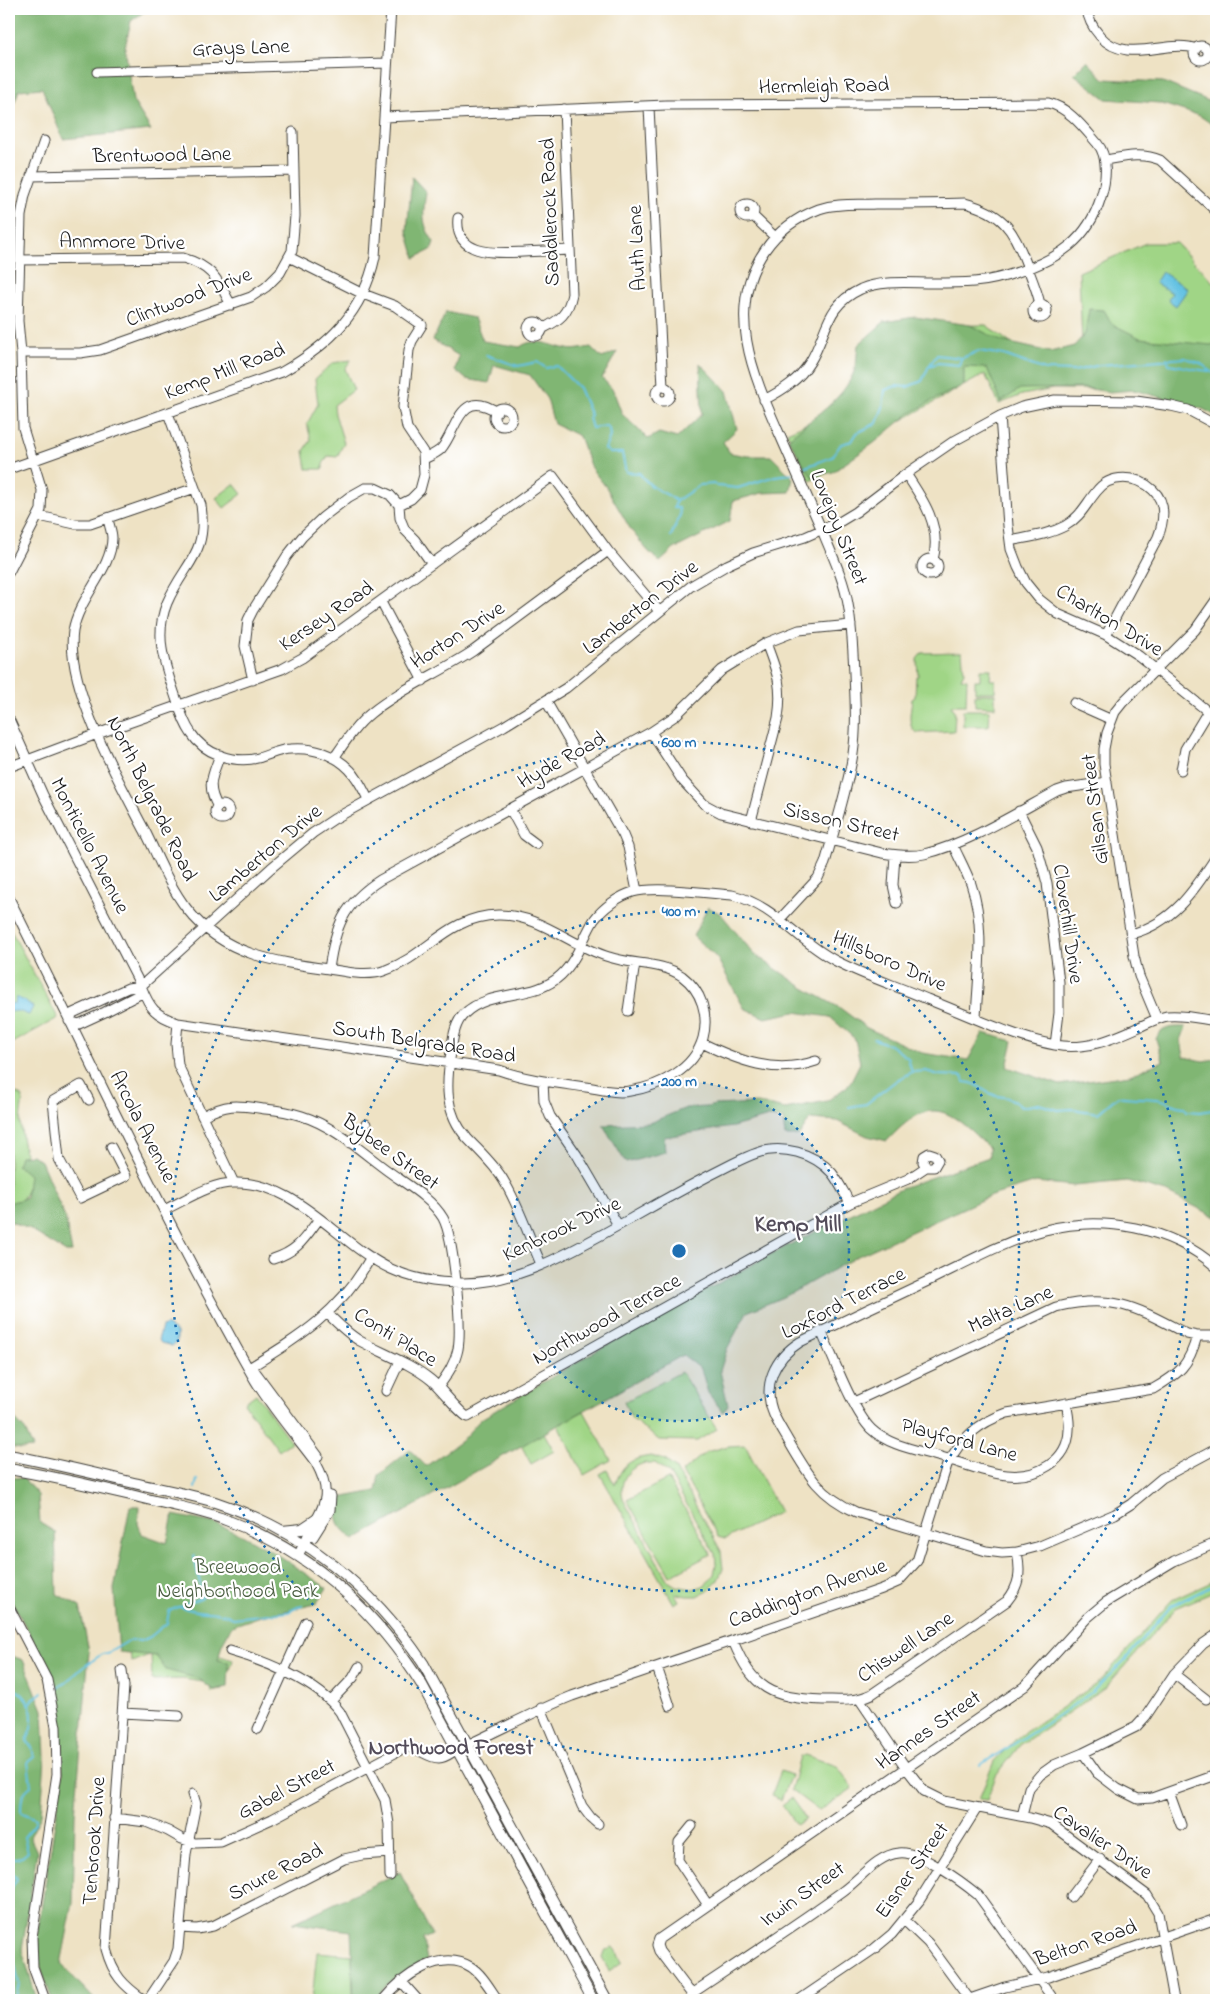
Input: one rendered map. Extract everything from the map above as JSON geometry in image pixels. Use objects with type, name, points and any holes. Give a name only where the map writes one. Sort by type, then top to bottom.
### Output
[{"type":"main road","points":[[9,1455],[215,1502],[259,1519],[305,1544],[364,1590],[406,1637],[423,1663],[607,2000]]},
{"type":"main road","points":[[9,1468],[50,1476],[226,1519],[298,1555],[339,1586],[371,1616],[391,1639],[422,1685],[593,2000]]},
{"type":"main road","points":[[281,1531],[302,1529],[317,1519]]},
{"type":"main road","points":[[339,1586],[350,1587],[384,1620],[388,1623],[393,1622]]},
{"type":"main road","points":[[406,1637],[404,1645],[416,1663],[422,1685]]},
{"type":"main road","points":[[530,1886],[542,1880]]},
{"type":"street","points":[[1087,9],[1094,29],[1103,40],[1116,47],[1140,50],[1185,47],[1196,49]]},
{"type":"street","name":"Kemp Mill Road","points":[[9,469],[282,372],[307,358],[339,330],[363,294],[375,257],[389,12]]},
{"type":"street","name":"Grays Lane","points":[[97,72],[387,63]]},
{"type":"street","name":"Hermleigh Road","points":[[384,117],[649,107],[1048,103],[1061,108],[1070,116],[1097,143],[1104,154],[1105,160]]},
{"type":"street","name":"Auth Lane","points":[[649,107],[663,387]]},
{"type":"street","name":"Saddlerock Road","points":[[542,329],[556,322],[570,304],[572,294],[564,110]]},
{"type":"street","name":"Clintwood Drive","points":[[21,353],[80,353],[100,350],[251,298],[266,287],[280,273],[289,257],[294,236],[293,132]]},
{"type":"street","points":[[9,572],[39,516],[42,490],[23,428],[18,320],[21,216],[31,176],[44,141]]},
{"type":"street","points":[[764,400],[784,390],[799,377],[811,361],[828,319],[848,297],[861,289],[887,283],[975,282],[1001,278],[1028,269],[1063,252],[1076,241],[1088,226],[1097,210],[1105,180],[1105,160],[1134,155],[1160,160],[1216,211]]},
{"type":"street","name":"Brentwood Lane","points":[[31,176],[294,171]]},
{"type":"street","name":"Lovejoy Street","points":[[780,919],[818,878],[826,863],[850,770],[855,733],[855,687],[851,625],[844,588],[822,529],[764,400],[751,366],[744,314],[748,283],[758,260],[775,237],[799,218],[820,209],[841,205],[965,203],[980,207],[996,215],[1007,224],[1020,247],[1040,304]]},
{"type":"street","points":[[753,216],[775,237]]},
{"type":"street","points":[[458,218],[457,228],[459,236],[473,248],[488,253],[570,250]]},
{"type":"street","points":[[289,257],[363,294],[394,306],[422,325],[409,350],[403,407],[407,428],[423,452],[424,475],[420,490],[411,499],[399,504]]},
{"type":"street","name":"Annmore Drive","points":[[20,260],[183,258],[204,266],[217,278],[230,305]]},
{"type":"street","name":"Lamberton Drive","points":[[69,1021],[79,1024],[138,995],[141,986],[313,833],[368,799],[504,726],[546,701],[597,664],[691,586],[727,565],[753,553],[822,529],[856,512],[954,441],[1000,416],[1022,407],[1055,400],[1136,401],[1188,410],[1216,425]]},
{"type":"street","points":[[424,459],[442,448],[463,411],[479,405],[488,407],[496,412]]},
{"type":"street","points":[[168,412],[201,505],[203,521],[201,542],[198,550],[168,601],[163,614],[160,635],[163,663],[190,733],[205,748],[220,755],[246,760],[290,748],[304,748],[317,751],[334,758],[355,775],[368,799]]},
{"type":"street","name":"Charlton Drive","points":[[1000,416],[1010,541],[1018,568],[1026,583],[1038,599],[1058,614],[1106,635],[1156,669],[1216,718]]},
{"type":"street","points":[[906,474],[921,495],[931,516],[936,551],[933,560]]},
{"type":"street","name":"Kersey Road","points":[[9,767],[282,669],[302,658],[381,602],[553,476],[608,551]]},
{"type":"street","points":[[1010,541],[1045,534],[1064,526],[1083,511],[1097,490],[1112,480],[1129,478],[1138,480],[1153,490],[1162,506],[1164,521],[1158,537],[1106,635]]},
{"type":"street","points":[[39,516],[75,524],[90,524],[195,488]]},
{"type":"street","points":[[253,680],[245,646],[248,620],[272,579],[302,537],[323,517],[349,497],[364,488],[375,488],[385,491],[399,504],[400,518],[405,530],[415,540],[432,564]]},
{"type":"street","name":"North Belgrade Road","points":[[108,519],[112,537],[109,552],[81,604],[75,620],[72,635],[74,666],[97,734],[173,888],[188,911],[206,928],[225,942],[256,956],[360,974],[385,970],[406,960],[463,922],[478,917],[499,915],[525,918],[546,926],[608,957],[670,969],[682,977],[694,987],[706,1013],[706,1028],[702,1044]]},
{"type":"street","points":[[608,551],[659,611]]},
{"type":"street","name":"Horton Drive","points":[[334,758],[351,733],[370,714],[390,699],[473,651],[608,551]]},
{"type":"street","name":"Gilsan Street","points":[[1157,1019],[1140,976],[1131,934],[1107,782],[1104,749],[1112,720],[1123,702],[1195,630],[1216,600]]},
{"type":"street","points":[[381,602],[423,681]]},
{"type":"street","name":"Hyde Road","points":[[329,969],[333,940],[340,920],[349,906],[364,890],[651,732],[675,716],[722,670],[766,643],[799,630],[851,625]]},
{"type":"street","points":[[751,821],[780,702],[778,676],[766,643]]},
{"type":"street","points":[[546,701],[623,835],[628,847],[637,891]]},
{"type":"street","points":[[1074,703],[1112,720]]},
{"type":"street","points":[[1181,770],[1186,749],[1208,710]]},
{"type":"street","name":"Monticello Avenue","points":[[9,719],[43,795],[141,986]]},
{"type":"street","name":"Sisson Street","points":[[651,732],[682,780],[704,804],[721,813],[895,855],[924,854],[953,845],[1066,788],[1107,782]]},
{"type":"street","points":[[218,807],[210,789],[220,755]]},
{"type":"street","points":[[510,809],[524,835],[536,844]]},
{"type":"street","name":"Cloverhill Drive","points":[[1019,811],[1037,847],[1047,883],[1059,982],[1059,1013],[1055,1045]]},
{"type":"street","points":[[953,845],[971,883],[979,920],[980,945],[976,1018]]},
{"type":"street","points":[[895,855],[893,885],[897,903]]},
{"type":"street","points":[[1131,934],[1144,931],[1165,920],[1178,909],[1199,883],[1216,857]]},
{"type":"street","name":"Hillsboro Drive","points":[[541,1264],[504,1181],[491,1163],[466,1137],[450,1111],[446,1085],[454,1033],[465,1013],[478,1003],[536,990],[551,984],[566,969],[603,910],[618,898],[637,891],[654,890],[732,895],[758,904],[780,919],[804,941],[836,961],[976,1018],[1055,1045],[1071,1047],[1102,1043],[1157,1019],[1180,1016],[1216,1021]]},
{"type":"street","name":"Arcola Avenue","points":[[9,898],[214,1308],[251,1374],[325,1478],[327,1494],[323,1509],[298,1555]]},
{"type":"street","points":[[628,1011],[635,963]]},
{"type":"street","name":"South Belgrade Road","points":[[141,986],[153,1010],[163,1018],[178,1023],[499,1070],[543,1080],[618,1092],[633,1091],[660,1083],[675,1075],[691,1061],[702,1044]]},
{"type":"street","points":[[178,1023],[176,1044],[178,1065],[234,1182]]},
{"type":"street","points":[[702,1044],[732,1057],[773,1067],[799,1066],[816,1060]]},
{"type":"street","points":[[543,1080],[544,1101],[550,1116],[577,1155],[618,1225]]},
{"type":"street","points":[[89,1100],[81,1085],[55,1098],[53,1101],[60,1159],[80,1198],[143,1168]]},
{"type":"street","name":"Bybee Street","points":[[202,1116],[220,1108],[235,1105],[287,1112],[318,1122],[422,1196],[437,1210],[444,1220],[450,1236],[459,1334],[458,1349],[450,1370],[438,1386]]},
{"type":"street","points":[[350,1143],[366,1124]]},
{"type":"street","points":[[112,1147],[126,1176]]},
{"type":"street","name":"Kenbrook Drive","points":[[164,1210],[204,1191],[234,1182],[256,1185],[293,1200],[371,1257],[390,1268],[432,1282],[455,1283],[494,1280],[541,1264],[758,1152],[779,1149],[794,1151],[810,1157],[820,1163],[840,1183],[850,1203]]},
{"type":"street","name":"Northwood Terrace","points":[[463,1416],[472,1416],[850,1203],[908,1179],[926,1167]]},
{"type":"street","points":[[273,1260],[287,1255],[298,1247],[319,1219]]},
{"type":"street","name":"Loxford Terrace","points":[[1216,1267],[1186,1246],[1157,1233],[1112,1224],[1067,1225],[1045,1230],[1001,1246],[821,1331],[789,1349],[775,1367],[769,1387],[773,1414],[806,1473],[826,1495],[856,1512],[986,1551],[1017,1552],[1040,1546],[1115,1514],[1131,1504],[1162,1478],[1216,1449]]},
{"type":"street","points":[[249,1368],[313,1327],[328,1314],[349,1291],[371,1257]]},
{"type":"street","name":"Malta Lane","points":[[854,1402],[1056,1307],[1074,1303],[1108,1302],[1127,1305],[1187,1334],[1216,1336]]},
{"type":"street","name":"Conti Place","points":[[328,1314],[344,1329],[360,1340],[422,1372],[438,1386],[463,1416]]},
{"type":"street","name":"Playford Lane","points":[[821,1331],[854,1402],[867,1424],[882,1438],[949,1459],[1007,1475],[1022,1476],[1046,1468],[1059,1458],[1066,1447],[1069,1432],[1066,1403]]},
{"type":"street","name":"Caddington Avenue","points":[[470,1746],[541,1708],[572,1696],[734,1641],[898,1582],[917,1561],[949,1459],[965,1436],[991,1418],[1007,1413],[1154,1389],[1175,1377],[1182,1370],[1189,1360],[1197,1336]]},
{"type":"street","points":[[386,1391],[400,1361]]},
{"type":"street","name":"Arcola Avenue","points":[[249,1368],[256,1370],[292,1419],[323,1463],[330,1480],[330,1510],[312,1539],[305,1544]]},
{"type":"street","name":"Hannes Street","points":[[694,1997],[659,1951],[657,1945],[659,1939],[1025,1686],[1087,1618],[1106,1602],[1174,1561],[1216,1543]]},
{"type":"street","name":"Chiswell Lane","points":[[734,1641],[742,1663],[753,1678],[763,1687],[779,1694],[800,1699],[860,1700],[872,1694],[1007,1601],[1019,1582],[1020,1566],[1017,1552]]},
{"type":"street","points":[[9,1607],[47,1680],[56,1727],[57,1774],[32,1937],[33,1967],[45,2000]]},
{"type":"street","points":[[258,1729],[306,1622]]},
{"type":"street","points":[[1022,1816],[1030,1788],[1040,1775],[1054,1764],[1083,1753],[1136,1727],[1146,1716],[1174,1674],[1203,1644],[1216,1634]]},
{"type":"street","points":[[230,1651],[309,1684],[332,1700],[382,1793],[388,1810],[390,1876]]},
{"type":"street","points":[[332,1700],[353,1678],[359,1667]]},
{"type":"street","points":[[657,1667],[670,1706]]},
{"type":"street","name":"Tenbrook Drive","points":[[122,1670],[124,1686],[106,1949],[114,1973],[124,1986],[144,2000]]},
{"type":"street","points":[[1174,1674],[1206,1699]]},
{"type":"street","name":"Cavalier Drive","points":[[860,1700],[918,1786],[934,1798],[1022,1816],[1051,1824],[1147,1895],[1158,1913],[1174,2000]]},
{"type":"street","points":[[541,1708],[582,1806],[590,1818],[598,1824]]},
{"type":"street","points":[[122,1712],[179,1716]]},
{"type":"street","name":"Gabel Street","points":[[114,1818],[146,1822],[189,1841],[207,1843],[232,1838],[272,1819],[406,1747],[417,1748],[439,1758],[470,1746]]},
{"type":"street","points":[[1083,1753],[1097,1773],[1132,1797],[1138,1799],[1152,1798],[1216,1775]]},
{"type":"street","points":[[1169,1792],[1181,1825]]},
{"type":"street","points":[[148,2000],[174,1961],[178,1949],[186,1854],[196,1804],[193,1794]]},
{"type":"street","name":"Eisner Street","points":[[799,2000],[874,1949],[892,1934],[918,1901],[977,1808]]},
{"type":"street","points":[[692,1826],[679,1842],[678,1860],[708,1905]]},
{"type":"street","name":"Snure Road","points":[[180,1928],[197,1929],[213,1926],[344,1858],[362,1854],[390,1853]]},
{"type":"street","name":"Irwin Street","points":[[694,1997],[844,1890],[886,1856],[897,1853],[915,1855],[978,1895],[1054,2000]]},
{"type":"street","points":[[1071,1897],[1100,1859]]},
{"type":"street","points":[[904,1920],[928,1943],[969,2000]]},
{"type":"street","name":"Belton Road","points":[[969,2000],[1005,1987],[1039,1979],[1216,1920]]},
{"type":"street","points":[[383,2000],[401,1981],[415,1971],[444,1962],[470,1967],[481,1976],[498,2000]]},
{"type":"street","points":[[401,1981],[418,2000]]},
{"type":"green space","points":[[9,9],[148,9],[131,21],[125,47],[133,101],[151,130],[63,139],[42,88],[19,90],[9,118]]},
{"type":"green space","points":[[1087,61],[1104,79],[1163,82],[1216,104],[1216,127],[1200,116],[1159,103],[1106,99],[1074,74]]},
{"type":"green space","points":[[412,177],[426,192],[424,218],[427,230],[434,242],[431,250],[415,258],[407,231]]},
{"type":"green space","points":[[1146,243],[1176,243],[1216,285],[1216,412],[1140,390],[1053,389],[1022,395],[999,404],[985,374],[895,424],[834,470],[810,481],[787,432],[821,417],[858,374],[886,326],[986,325],[1035,361],[1082,343],[1079,272]]},
{"type":"green space","points":[[1089,309],[1104,310],[1112,324],[1140,338],[1211,345],[1216,343],[1216,416],[1203,409],[1134,390],[1109,392],[1085,388],[1020,389],[1001,402],[987,368],[964,367],[964,385],[909,414],[874,443],[833,472],[812,477],[788,439],[826,408],[843,390],[855,369],[858,345],[884,322],[915,317],[970,325],[1001,341],[1050,352],[1074,346],[1085,334]]},
{"type":"green space","points":[[446,312],[474,318],[483,341],[520,347],[531,342],[537,342],[570,350],[591,347],[602,358],[617,352],[602,378],[613,390],[622,414],[648,439],[659,433],[677,438],[702,414],[700,363],[727,391],[737,429],[723,442],[730,453],[747,456],[771,456],[793,478],[790,492],[762,493],[733,501],[730,521],[674,549],[660,562],[648,551],[631,530],[606,487],[591,468],[579,436],[554,424],[547,399],[530,375],[494,365],[489,383],[466,379],[455,370],[459,356],[433,340]]},
{"type":"green space","points":[[351,360],[345,369],[354,390],[334,405],[344,443],[337,457],[328,456],[323,464],[323,469],[307,469],[304,451],[311,440],[307,424],[318,404],[315,379],[333,363]]},
{"type":"green space","points":[[234,484],[242,494],[224,508],[216,498]]},
{"type":"green space","points":[[962,652],[964,672],[961,678],[967,679],[966,705],[951,705],[955,713],[954,731],[917,733],[911,726],[910,718],[912,699],[915,697],[916,676],[918,676],[917,659],[922,653]]},
{"type":"green space","points":[[980,669],[991,669],[990,680],[995,680],[995,692],[975,692],[975,680],[980,680]]},
{"type":"green space","points":[[975,694],[995,694],[995,707],[975,706]]},
{"type":"green space","points":[[963,710],[989,710],[988,726],[963,726]]},
{"type":"green space","points":[[708,907],[721,914],[754,954],[804,988],[840,1008],[867,1028],[922,1053],[968,1060],[983,1033],[1013,1041],[1007,1067],[1060,1085],[1130,1075],[1163,1061],[1156,1039],[1158,1035],[1168,1028],[1186,1027],[1181,1040],[1184,1057],[1203,1061],[1216,1059],[1216,1217],[1166,1192],[1127,1181],[1074,1186],[1036,1182],[988,1197],[858,1256],[786,1296],[747,1312],[727,1349],[720,1371],[728,1405],[723,1412],[708,1393],[701,1369],[683,1355],[354,1540],[338,1522],[336,1512],[339,1498],[376,1491],[379,1475],[410,1450],[426,1466],[461,1441],[481,1419],[589,1355],[773,1253],[907,1186],[989,1157],[989,1148],[962,1123],[939,1112],[928,1112],[916,1116],[902,1126],[887,1141],[867,1136],[837,1121],[810,1119],[799,1136],[785,1136],[783,1119],[769,1117],[733,1127],[664,1137],[665,1152],[626,1163],[603,1125],[649,1123],[686,1108],[758,1103],[785,1109],[827,1101],[849,1085],[860,1063],[855,1039],[830,1017],[795,1012],[765,1018],[744,1008],[717,958],[693,936]]},
{"type":"green space","points":[[9,927],[58,1018],[9,1045]]},
{"type":"green space","points":[[9,1089],[23,1097],[20,1122],[24,1150],[36,1176],[9,1221]]},
{"type":"green space","points":[[32,1155],[41,1161],[65,1218],[72,1252],[66,1252],[29,1229],[9,1221],[9,1203],[26,1198],[29,1175],[17,1165],[20,1156]]},
{"type":"green space","points":[[681,1372],[717,1429],[697,1441],[659,1440],[632,1419],[624,1402]]},
{"type":"green space","points":[[256,1394],[291,1442],[279,1451],[244,1403]]},
{"type":"green space","points":[[584,1411],[611,1460],[584,1475],[558,1425]]},
{"type":"green space","points":[[9,1413],[25,1430],[33,1448],[9,1447]]},
{"type":"green space","points":[[544,1433],[554,1451],[531,1464],[521,1445]]},
{"type":"green space","points":[[745,1445],[780,1512],[725,1539],[718,1537],[682,1472],[706,1452],[729,1446]]},
{"type":"green space","points":[[651,1456],[665,1460],[675,1468],[721,1551],[723,1569],[717,1582],[709,1590],[698,1596],[675,1594],[679,1601],[674,1604],[600,1474],[607,1470],[615,1485],[620,1472],[627,1464],[637,1459]],"holes":[[[655,1463],[669,1473],[715,1554],[714,1574],[703,1586],[693,1589],[676,1586],[668,1581],[623,1499],[623,1481],[629,1472],[639,1465]]]},
{"type":"green space","points":[[9,1477],[24,1479],[38,1495],[40,1523],[55,1532],[57,1594],[80,1607],[89,1652],[75,1815],[73,1903],[61,1964],[95,2000],[52,2000],[39,1962],[37,1935],[63,1774],[58,1702],[50,1671],[9,1596]]},
{"type":"green space","points":[[668,1479],[711,1554],[670,1576],[627,1500]]},
{"type":"green space","points":[[130,1506],[139,1506],[138,1524],[142,1534],[167,1543],[173,1515],[214,1523],[242,1535],[273,1552],[327,1588],[316,1604],[258,1617],[232,1626],[222,1644],[218,1660],[229,1662],[228,1687],[213,1690],[199,1679],[166,1670],[156,1656],[119,1652],[114,1589]]},
{"type":"green space","points":[[1216,1580],[1216,1591],[1176,1608],[1105,1688],[1020,1745],[996,1776],[987,1800],[979,1799],[994,1761],[1018,1737],[1099,1682],[1172,1600]]},
{"type":"green space","name":"Breewood Neighborhood Park","points":[[177,1643],[233,1660],[223,1690],[211,1692],[209,1683],[183,1679],[152,1680],[151,1654],[132,1662],[128,1649]]},
{"type":"green space","points":[[9,1655],[23,1660],[43,1710],[45,1758],[41,1815],[30,1837],[37,1852],[22,1950],[37,2000],[9,2000]]},
{"type":"green space","points":[[805,1755],[837,1766],[853,1788],[819,1811],[791,1790],[800,1757]]},
{"type":"green space","points":[[781,1771],[791,1775],[781,1800],[771,1796]]},
{"type":"green space","points":[[791,1798],[806,1819],[796,1825],[782,1805]]},
{"type":"green space","points":[[400,1872],[432,1935],[423,1939],[427,1960],[398,1976],[374,2000],[354,2000],[351,1931],[293,1923]]},
{"type":"green space","points":[[613,1946],[622,1962],[609,1971],[602,1958],[604,1951]]},
{"type":"green space","points":[[317,1952],[352,1955],[353,2000],[312,2000]]},
{"type":"water","points":[[1162,272],[1188,289],[1176,306],[1168,300],[1172,293],[1155,283]]},
{"type":"water","points":[[16,997],[33,1007],[29,1015],[18,1011],[9,1012],[9,1004],[15,1003]]},
{"type":"water","points":[[166,1325],[177,1332],[177,1342],[172,1346],[161,1343],[158,1340],[162,1327]]},
{"type":"waterway","points":[[800,469],[832,457],[841,444],[852,441],[857,433],[877,423],[883,407],[885,390],[896,386],[907,387],[922,381],[937,355],[962,358],[979,351],[1004,355],[1045,370],[1074,371],[1100,365],[1185,358],[1200,363],[1216,375]]},
{"type":"waterway","points":[[486,355],[518,366],[537,362],[546,368],[557,366],[579,388],[591,416],[589,418],[592,428],[606,426],[609,429],[610,436],[605,449],[610,453],[622,453],[626,472],[639,473],[650,485],[676,501],[700,485],[714,484],[738,488],[775,476],[792,474]]},
{"type":"waterway","points":[[1167,358],[1169,364],[1210,371]]},
{"type":"waterway","points":[[929,366],[938,363],[959,365],[961,359]]},
{"type":"waterway","points":[[671,536],[680,515],[679,508],[674,508],[676,501]]},
{"type":"waterway","points":[[874,1039],[890,1045],[908,1058],[912,1072]]},
{"type":"waterway","points":[[849,1107],[866,1104],[897,1080],[912,1072],[926,1071],[939,1075],[962,1076],[964,1082],[975,1084],[994,1095],[1011,1099],[1021,1107],[1039,1104],[1058,1110],[1072,1109],[1098,1113],[1118,1096],[1162,1100],[1184,1107],[1187,1111],[1216,1111]]},
{"type":"waterway","points":[[195,1488],[197,1480]]},
{"type":"waterway","points":[[55,1688],[66,1683],[82,1668],[102,1654],[108,1653],[130,1640],[141,1641],[150,1637],[167,1623],[169,1611],[203,1597],[194,1556]]},
{"type":"waterway","points":[[980,1765],[1092,1692],[1124,1661],[1171,1606],[1216,1584]]},
{"type":"waterway","points":[[182,1607],[195,1611],[227,1615],[233,1618],[288,1612],[302,1605]]},
{"type":"waterway","points":[[9,1682],[27,1700],[31,1711],[32,1723],[27,1741],[32,1747],[34,1757],[28,1762],[31,1786],[23,1794],[21,1812],[36,1819],[34,1825],[24,1837],[28,1852],[22,1857],[10,1859],[12,1871],[17,1879],[9,1892]]},
{"type":"waterway","points":[[28,1704],[42,1692]]},
{"type":"waterway","points":[[9,1926],[10,1943],[19,1984],[15,2000]]},
{"type":"district","name":"Kemp Mill","points":[[798,1225]]},
{"type":"district","name":"Northwood Forest","points":[[451,1749]]}]
